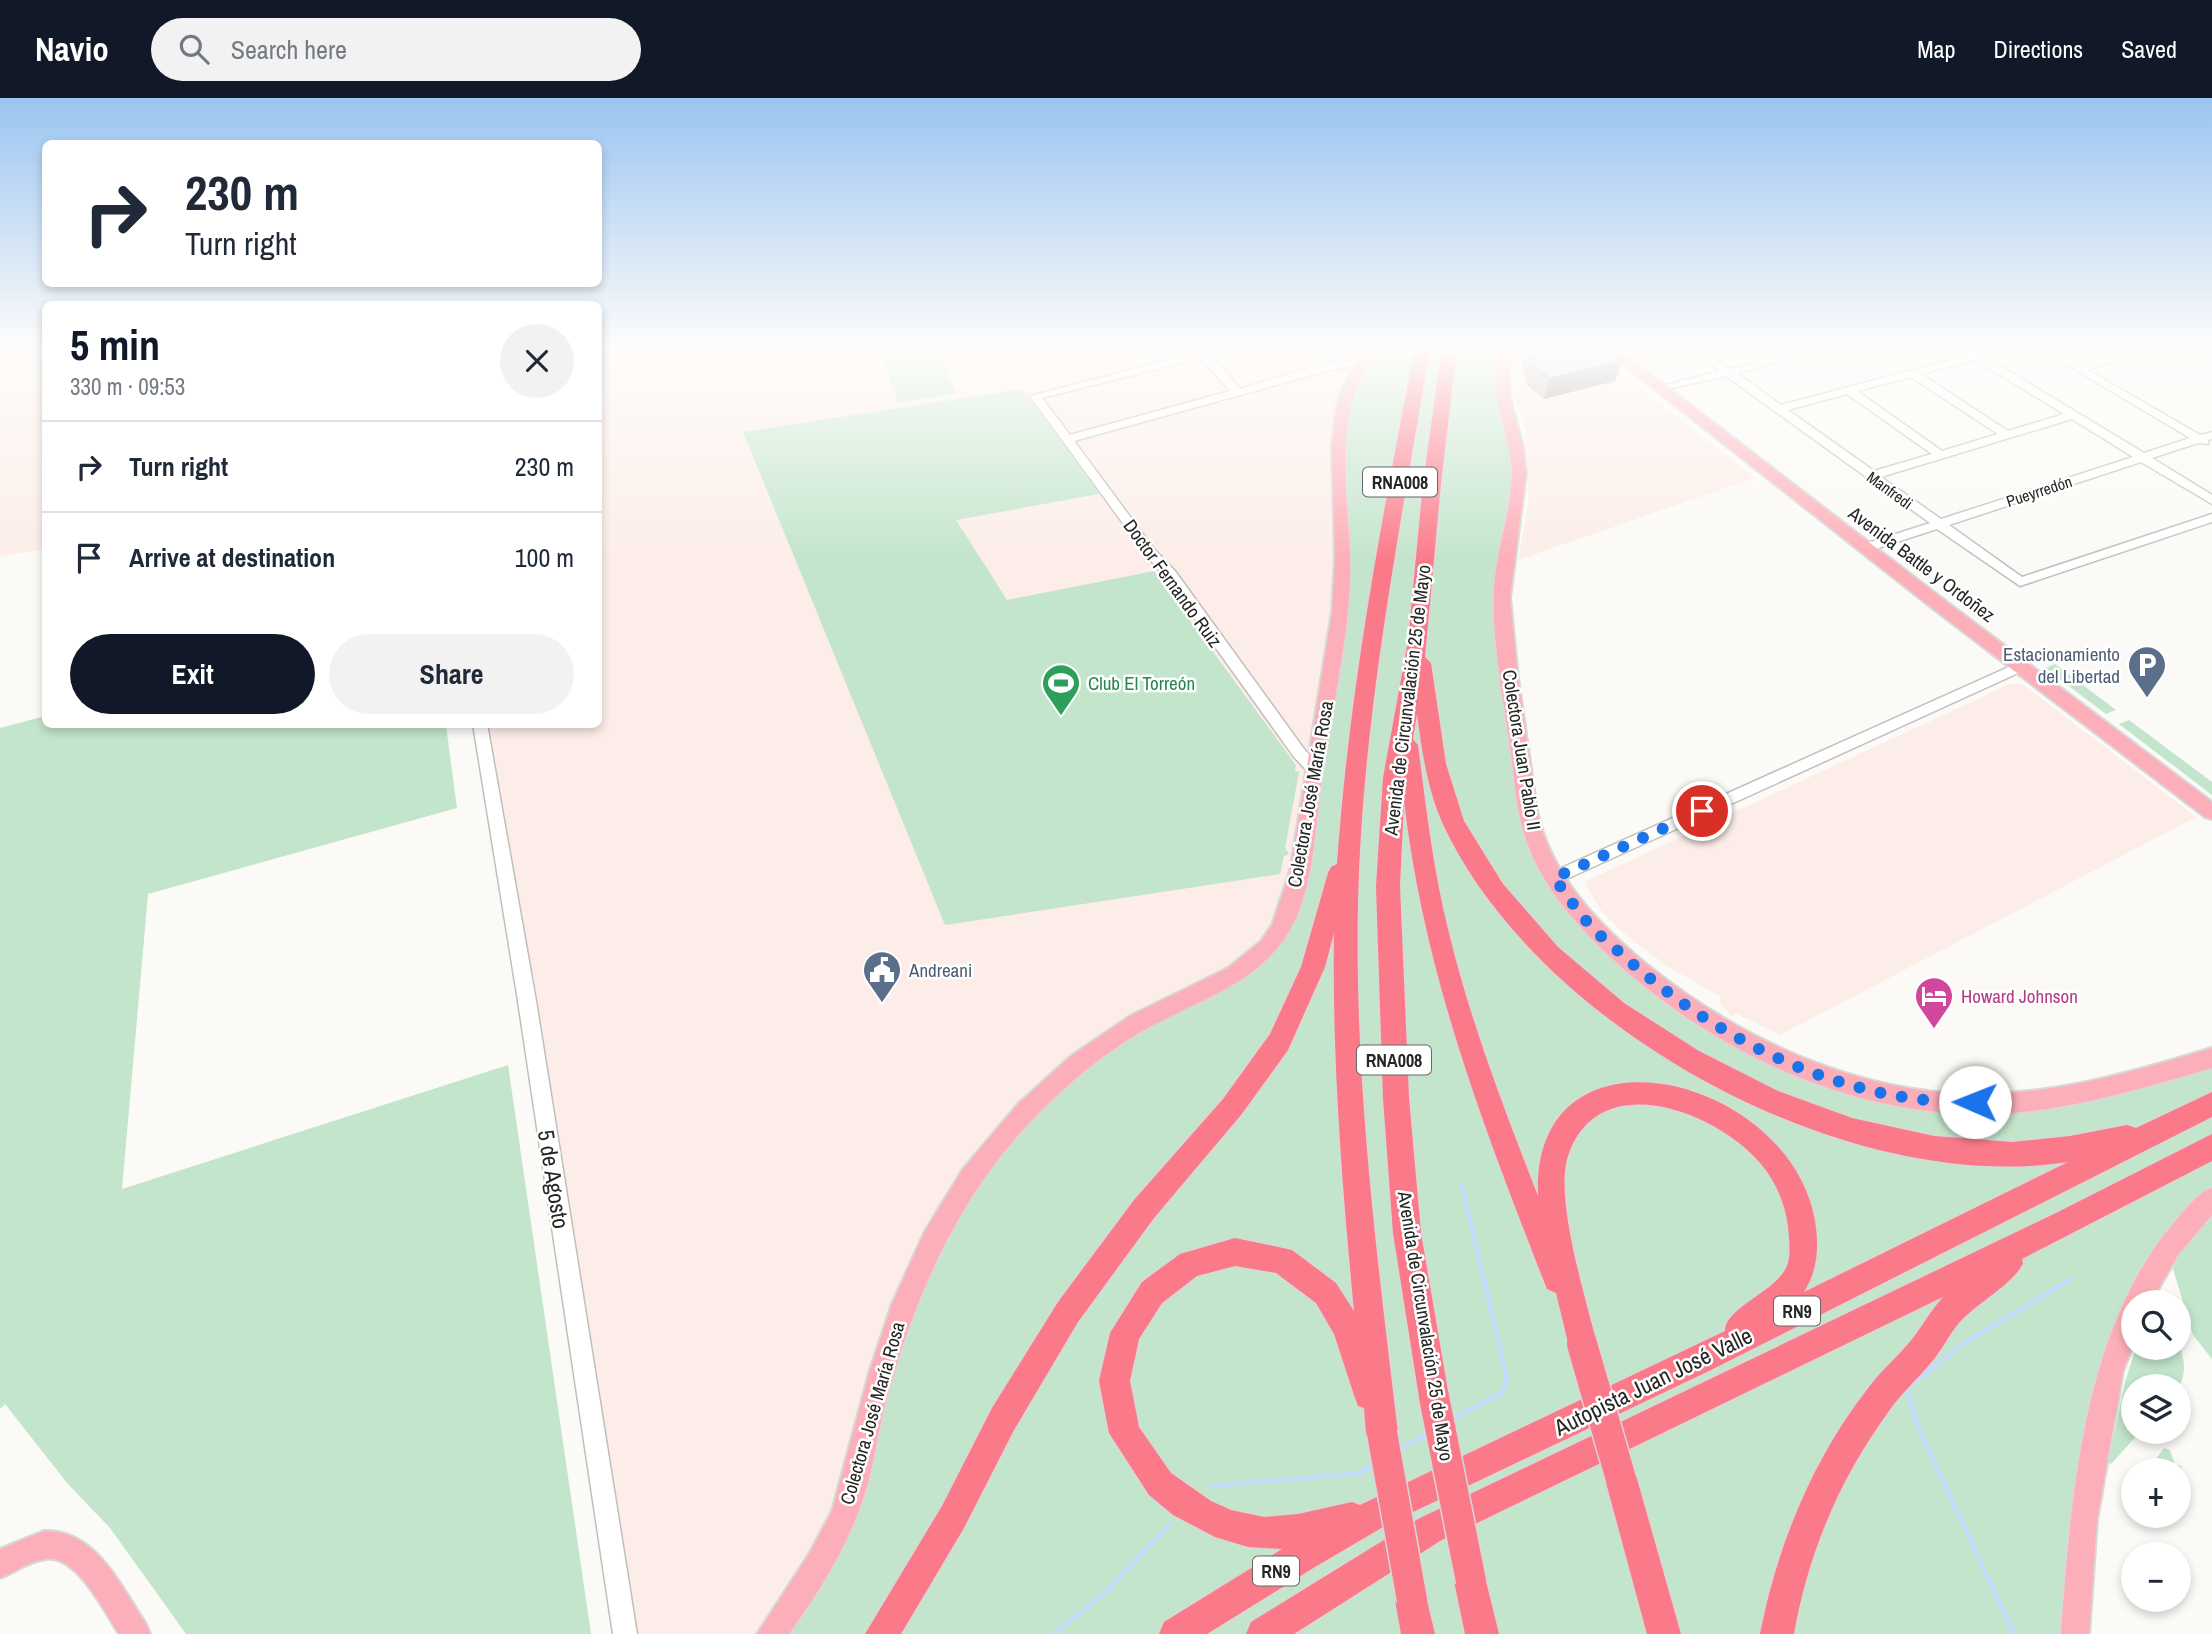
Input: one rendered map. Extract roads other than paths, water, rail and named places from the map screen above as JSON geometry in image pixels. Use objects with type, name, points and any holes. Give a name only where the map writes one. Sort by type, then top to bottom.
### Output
[{"type":"highway","name":"Avenida de Circunvalación 25 de Mayo","points":[[1410,419],[1362,718],[1350,826],[1346,984],[1363,1247],[1382,1433],[1418,1634]]},
{"type":"highway","name":"Avenida de Circunvalación 25 de Mayo","points":[[1440,419],[1418,641],[1394,778],[1388,886],[1390,995],[1407,1233],[1434,1397],[1482,1634]]},
{"type":"highway","points":[[1418,641],[1436,769],[1454,822],[1483,874],[1520,925],[1572,975],[1625,1017],[1686,1058],[1749,1090],[1819,1118],[1880,1137],[1947,1150],[2013,1155],[2086,1147],[2168,1128]]},
{"type":"highway","points":[[1406,721],[1413,798],[1436,931],[1475,1058],[1516,1175],[1582,1344]]},
{"type":"highway","points":[[882,1634],[953,1517],[1003,1419],[1068,1312],[1144,1209],[1232,1107],[1279,1042],[1313,967],[1350,826]]},
{"type":"highway","points":[[1664,1634],[1582,1344],[1553,1204],[1553,1158],[1563,1135],[1577,1114],[1599,1101],[1623,1093],[1676,1096],[1722,1114],[1765,1148],[1791,1186],[1801,1216],[1804,1243],[1799,1273],[1784,1293],[1700,1359]]},
{"type":"highway","name":"Autopista Juan José Valle","points":[[1176,1634],[1303,1555],[1379,1512],[1700,1359],[2212,1104]]},
{"type":"highway","name":"Autopista Juan José Valle","points":[[1268,1632],[1429,1530],[2066,1223],[2212,1147]]},
{"type":"highway","points":[[1777,1634],[1800,1549],[1832,1469],[1879,1399],[1923,1349],[1950,1311],[1982,1282],[2066,1223]]},
{"type":"highway","points":[[1379,1512],[1277,1534],[1240,1528],[1203,1516],[1172,1497],[1141,1466],[1121,1424],[1114,1385],[1119,1348],[1132,1315],[1151,1290],[1176,1270],[1202,1259],[1236,1253],[1282,1260],[1308,1274],[1321,1288],[1347,1327],[1382,1433]]},
{"type":"highway","points":[[1621,1479],[1650,1634]]},
{"type":"main road","name":"Colectora José María Rosa","points":[[771,1634],[809,1583],[843,1517],[892,1334],[925,1252],[995,1146],[1035,1102],[1082,1061],[1136,1024],[1228,978],[1262,953],[1280,930],[1298,879],[1314,769],[1338,646],[1343,561],[1339,470],[1342,419]]},
{"type":"main road","name":"Colectora Juan Pablo II","points":[[1510,419],[1519,471],[1517,513],[1502,589],[1509,683],[1532,831],[1554,878],[1590,926],[1646,975],[1706,1020],[1764,1051],[1831,1078],[1883,1094],[1949,1103],[2002,1102],[2058,1096],[2150,1077],[2212,1058]]},
{"type":"main road","name":"Avenida Battle y Ordoñez","points":[[1700,419],[1865,548],[2212,811]]},
{"type":"main road","points":[[2144,1290],[2159,1260],[2186,1225],[2212,1199]]},
{"type":"main road","points":[[2075,1634],[2083,1520],[2110,1371],[2121,1344]]},
{"type":"main road","points":[[0,1564],[35,1547],[67,1547],[84,1558],[136,1634]]},
{"type":"street","name":"Doctor Fernando Ruiz","points":[[1051,419],[1170,574],[1299,753],[1314,769]]},
{"type":"street","points":[[1066,440],[1142,419]]},
{"type":"street","name":"Manfredi","points":[[1791,419],[2020,582],[2212,518]]},
{"type":"street","points":[[1889,419],[1942,456]]},
{"type":"street","points":[[1982,419],[2007,435]]},
{"type":"street","points":[[1871,476],[2061,419]]},
{"type":"street","points":[[2079,419],[2212,500]]},
{"type":"street","points":[[2172,419],[2206,437],[2212,447]]},
{"type":"street","name":"Pueyrredón","points":[[1865,548],[2206,437]]},
{"type":"street","points":[[1554,878],[2022,666]]},
{"type":"street","name":"5 de Agosto","points":[[481,728],[529,1014],[625,1634]]},
{"type":"waterway","points":[[1451,1420],[1503,1392],[1507,1378],[1462,1186]]},
{"type":"waterway","points":[[2014,1634],[1919,1429],[1907,1389],[1964,1343],[2071,1279]]},
{"type":"waterway","points":[[1396,1451],[1429,1433]]},
{"type":"waterway","points":[[1212,1486],[1360,1473],[1374,1464]]},
{"type":"waterway","points":[[1053,1634],[1104,1594],[1170,1524]]},
{"type":"place","name":"Estacionamiento del Libertad","points":[[2147,699]]},
{"type":"place","name":"Club El Torreón","points":[[1061,717]]},
{"type":"place","name":"Andreani","points":[[882,1004]]},
{"type":"place","name":"Howard Johnson","points":[[1934,1030]]}]
